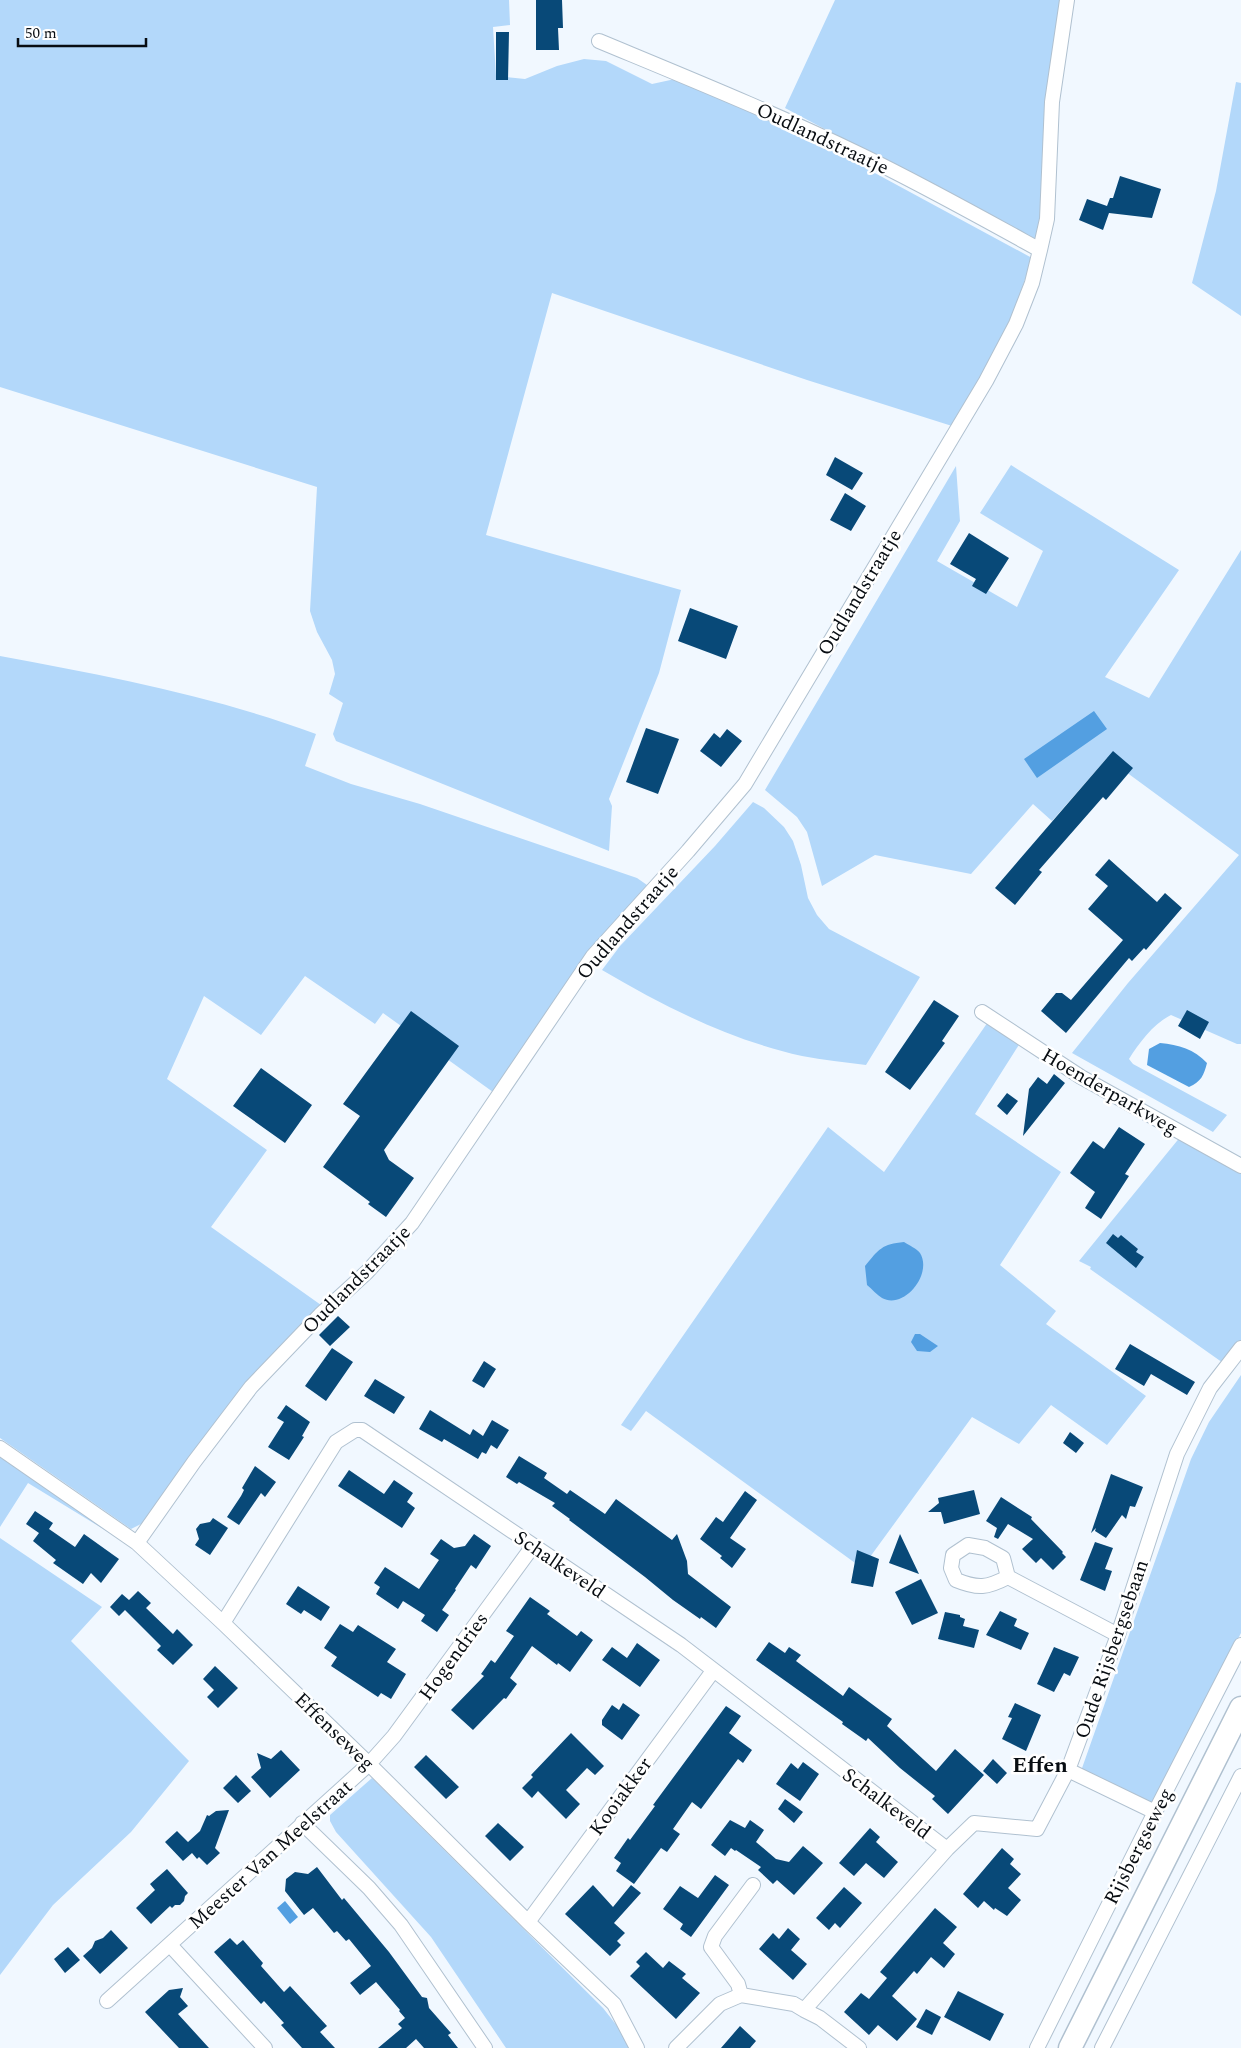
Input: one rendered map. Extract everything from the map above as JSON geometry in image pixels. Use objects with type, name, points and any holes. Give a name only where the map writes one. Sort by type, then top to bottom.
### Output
[{"type":"main road","name":"Rijsbergseweg","points":[[1070,2048],[1241,1708]]},
{"type":"street","name":"Oudlandstraatje","points":[[138,1543],[194,1462],[251,1387],[320,1315],[367,1272],[412,1223],[593,956],[688,851],[745,784],[986,381],[1016,324],[1032,283],[1047,219],[1052,102],[1067,0]]},
{"type":"street","name":"Oudlandstraatje","points":[[599,41],[749,104],[863,156],[951,201],[1040,250]]},
{"type":"street","name":"Hoenderparkweg","points":[[982,1012],[1081,1077],[1241,1166]]},
{"type":"street","name":"Oude Rijsbergsebaan","points":[[804,2010],[947,1848],[974,1823],[1037,1829],[1068,1770],[1118,1635],[1178,1454],[1210,1388],[1241,1348]]},
{"type":"street","name":"Schalkeveld","points":[[223,1622],[336,1442],[355,1430],[362,1430],[681,1645],[947,1848]]},
{"type":"street","name":"Effenseweg","points":[[0,1448],[138,1543],[223,1622],[614,2004],[637,2048]]},
{"type":"street","name":"Hogendries","points":[[369,1764],[394,1736],[533,1546]]},
{"type":"street","points":[[1008,1577],[1118,1635]]},
{"type":"street","name":"Rijsbergseweg","points":[[1037,2048],[1241,1645]]},
{"type":"street","name":"Kooiakker","points":[[528,1922],[713,1670]]},
{"type":"street","name":"Meester Van Meelstraat","points":[[107,2001],[369,1764]]},
{"type":"street","points":[[1068,1770],[1155,1812]]},
{"type":"street","points":[[1102,2048],[1241,1776]]},
{"type":"street","points":[[302,1823],[369,1888],[401,1925],[485,2048]]},
{"type":"street","points":[[741,1995],[738,1984],[711,1947],[715,1936],[753,1885]]},
{"type":"street","name":"Meester Van Meelstraat","points":[[170,1945],[265,2048]]},
{"type":"street","points":[[676,2048],[720,2004],[741,1995],[794,2004],[820,2018],[860,2048]]},
{"type":"shaded area","points":[[0,0],[509,0],[510,25],[493,27],[496,76],[525,79],[557,66],[584,59],[606,61],[652,84],[675,79],[775,119],[1032,258],[1009,327],[952,426],[807,380],[552,293],[486,535],[681,590],[659,673],[609,799],[612,806],[609,851],[336,741],[333,734],[343,703],[329,694],[335,674],[332,660],[317,632],[310,611],[317,487],[0,387]]},
{"type":"shaded area","points":[[835,0],[1063,0],[1040,243],[785,108]]},
{"type":"shaded area","points":[[1236,82],[1241,83],[1241,316],[1192,283],[1216,191]]},
{"type":"shaded area","points":[[1011,465],[1179,570],[1105,677],[1149,698],[1241,550],[1241,1044],[1237,1044],[1171,1015],[1153,1028],[1129,1059],[1133,1064],[1227,1115],[1213,1132],[1072,1053],[1128,983],[1239,855],[1107,758],[1052,821],[1033,804],[971,874],[875,855],[822,886],[807,832],[797,817],[765,790],[956,466],[960,521],[937,561],[1017,607],[1043,551],[980,513]]},
{"type":"shaded area","points":[[0,656],[160,688],[239,709],[316,734],[305,766],[351,784],[420,804],[637,878],[647,885],[589,952],[493,1092],[383,1013],[375,1024],[305,976],[261,1035],[204,996],[167,1079],[267,1150],[211,1227],[321,1305],[239,1391],[145,1522],[131,1529],[0,1438]]},
{"type":"shaded area","points":[[753,802],[764,808],[784,827],[793,841],[801,865],[808,898],[817,915],[829,929],[920,977],[866,1065],[802,1056],[749,1041],[724,1032],[674,1009],[602,970],[620,946],[715,846]]},
{"type":"shaded area","points":[[990,1019],[1022,1040],[975,1114],[1061,1172],[1000,1265],[1056,1311],[1046,1324],[1146,1396],[1107,1445],[1051,1405],[1019,1444],[972,1417],[862,1568],[646,1411],[631,1431],[621,1425],[828,1127],[884,1172]]},
{"type":"shaded area","points":[[1181,1136],[1241,1168],[1241,1345],[1226,1365],[1090,1269],[1091,1267],[1079,1261]]},
{"type":"shaded area","points":[[1241,1375],[1241,1633],[1154,1803],[1081,1771],[1191,1459],[1209,1422]]},
{"type":"shaded area","points":[[0,1457],[131,1546],[28,1483],[0,1527]]},
{"type":"shaded area","points":[[0,1538],[102,1607],[71,1641],[189,1761],[131,1832],[53,1905],[0,1975]]},
{"type":"shaded area","points":[[372,1778],[603,2008],[625,2036],[630,2048],[506,2048],[431,1937],[336,1832],[330,1821],[330,1815]]},
{"type":"water","points":[[1094,711],[1107,729],[1037,778],[1024,759]]},
{"type":"water","points":[[1160,1043],[1186,1048],[1202,1058],[1207,1063],[1199,1080],[1189,1087],[1147,1065],[1149,1049]]},
{"type":"water","points":[[904,1242],[920,1253],[923,1261],[923,1271],[914,1288],[907,1295],[899,1299],[890,1300],[882,1298],[867,1285],[865,1266],[882,1248]]},
{"type":"water","points":[[915,1334],[920,1334],[938,1346],[930,1352],[917,1351],[911,1342]]},
{"type":"water","points":[[285,1901],[298,1917],[290,1924],[277,1908]]},
{"type":"building","points":[[536,0],[562,0],[563,28],[558,28],[559,50],[536,50]]},
{"type":"building","points":[[496,32],[509,32],[508,80],[496,80]]},
{"type":"building","points":[[1120,176],[1161,189],[1152,218],[1109,213],[1103,230],[1079,220],[1087,199],[1107,206],[1110,198],[1113,198]]},
{"type":"building","points":[[835,457],[863,473],[852,490],[826,475]]},
{"type":"building","points":[[845,493],[866,506],[851,531],[830,520]]},
{"type":"building","points":[[969,533],[1009,558],[986,594],[972,586],[976,579],[950,564]]},
{"type":"building","points":[[690,608],[738,626],[726,659],[678,641]]},
{"type":"building","points":[[646,728],[679,739],[658,794],[626,782]]},
{"type":"building","points":[[727,729],[742,741],[721,767],[700,751],[714,733],[720,738]]},
{"type":"building","points":[[1113,751],[1133,768],[1106,800],[1103,797],[1039,870],[1042,872],[1015,905],[995,888]]},
{"type":"building","points":[[1109,859],[1157,902],[1165,893],[1182,908],[1146,950],[1144,948],[1132,961],[1129,958],[1066,1033],[1041,1011],[1056,993],[1062,993],[1071,1000],[1123,940],[1088,909],[1108,886],[1095,875]]},
{"type":"building","points":[[934,1000],[959,1016],[942,1041],[945,1043],[910,1090],[885,1072]]},
{"type":"building","points":[[1187,1010],[1209,1022],[1200,1039],[1178,1026]]},
{"type":"building","points":[[411,1011],[459,1046],[384,1150],[389,1160],[414,1178],[386,1217],[368,1204],[370,1202],[323,1167],[360,1116],[343,1104]]},
{"type":"building","points":[[261,1068],[312,1105],[285,1143],[233,1106]]},
{"type":"building","points":[[1054,1074],[1065,1083],[1023,1136],[1029,1089],[1038,1077],[1047,1084]]},
{"type":"building","points":[[1007,1093],[1018,1101],[1007,1115],[997,1106]]},
{"type":"building","points":[[1119,1127],[1145,1144],[1125,1174],[1129,1176],[1101,1219],[1085,1208],[1095,1192],[1070,1173],[1093,1141],[1104,1149]]},
{"type":"building","points":[[1113,1234],[1118,1238],[1121,1235],[1138,1249],[1136,1252],[1144,1257],[1136,1268],[1106,1243]]},
{"type":"building","points":[[338,1316],[350,1327],[330,1346],[319,1335]]},
{"type":"building","points":[[1130,1344],[1195,1382],[1187,1395],[1151,1374],[1144,1386],[1115,1369]]},
{"type":"building","points":[[332,1348],[353,1362],[326,1401],[305,1386]]},
{"type":"building","points":[[484,1361],[496,1369],[484,1388],[472,1381]]},
{"type":"building","points":[[375,1379],[405,1397],[394,1414],[364,1396]]},
{"type":"building","points":[[286,1405],[310,1422],[302,1436],[304,1437],[289,1460],[268,1447],[284,1422],[277,1418]]},
{"type":"building","points":[[430,1410],[470,1435],[473,1429],[483,1436],[492,1420],[509,1430],[497,1449],[491,1445],[486,1454],[482,1452],[478,1459],[444,1439],[442,1442],[419,1429]]},
{"type":"building","points":[[1070,1432],[1084,1443],[1076,1453],[1063,1443]]},
{"type":"building","points":[[519,1456],[547,1473],[544,1478],[567,1494],[570,1490],[605,1514],[616,1499],[672,1540],[677,1534],[687,1561],[688,1574],[731,1607],[716,1628],[673,1600],[569,1520],[552,1506],[555,1503],[519,1482],[517,1484],[506,1477]]},
{"type":"building","points":[[255,1466],[276,1482],[265,1497],[261,1493],[239,1525],[227,1517],[241,1496],[244,1490],[242,1488]]},
{"type":"building","points":[[349,1470],[384,1494],[394,1480],[413,1493],[407,1502],[415,1508],[402,1528],[338,1486]]},
{"type":"building","points":[[1111,1474],[1143,1487],[1135,1507],[1130,1506],[1126,1519],[1122,1515],[1106,1538],[1095,1531],[1096,1528],[1091,1533]]},
{"type":"building","points":[[974,1490],[980,1514],[944,1524],[941,1512],[928,1512],[939,1503],[938,1498]]},
{"type":"building","points":[[745,1491],[757,1500],[730,1538],[746,1549],[732,1568],[720,1558],[722,1556],[700,1539],[716,1517],[723,1522]]},
{"type":"building","points":[[1001,1497],[1032,1517],[1031,1519],[1063,1552],[1066,1557],[1053,1570],[1041,1558],[1036,1563],[1022,1549],[1033,1539],[1008,1524],[998,1539],[994,1537],[997,1528],[986,1521]]},
{"type":"building","points":[[35,1511],[53,1523],[49,1529],[75,1547],[84,1534],[119,1559],[101,1583],[91,1573],[83,1584],[53,1563],[56,1560],[33,1541],[39,1533],[26,1524]]},
{"type":"building","points":[[213,1518],[228,1528],[210,1555],[195,1545],[199,1539],[196,1529],[200,1524],[210,1522]]},
{"type":"building","points":[[474,1534],[491,1546],[476,1569],[471,1565],[455,1589],[442,1610],[449,1615],[437,1632],[421,1621],[425,1615],[403,1601],[398,1609],[376,1594],[380,1587],[374,1583],[385,1567],[419,1589],[439,1560],[430,1554],[441,1539],[454,1548],[465,1546]]},
{"type":"building","points":[[900,1534],[919,1574],[889,1563]]},
{"type":"building","points":[[1095,1542],[1113,1548],[1105,1569],[1112,1571],[1105,1591],[1080,1580]]},
{"type":"building","points":[[857,1550],[879,1559],[873,1587],[851,1583]]},
{"type":"building","points":[[921,1579],[938,1613],[912,1625],[895,1592]]},
{"type":"building","points":[[298,1586],[330,1607],[321,1621],[304,1610],[301,1614],[286,1604]]},
{"type":"building","points":[[138,1591],[151,1603],[146,1608],[173,1634],[177,1629],[193,1645],[173,1665],[157,1650],[161,1646],[125,1610],[119,1616],[110,1607],[122,1594],[129,1600]]},
{"type":"building","points":[[530,1597],[550,1611],[547,1614],[577,1636],[581,1631],[593,1640],[570,1672],[558,1663],[557,1665],[532,1646],[510,1678],[517,1684],[506,1699],[504,1698],[473,1730],[451,1710],[484,1676],[481,1674],[491,1660],[495,1663],[514,1636],[506,1631]]},
{"type":"building","points":[[1000,1611],[1017,1619],[1014,1626],[1029,1633],[1021,1650],[986,1635]]},
{"type":"building","points":[[945,1612],[960,1615],[960,1617],[965,1619],[963,1626],[979,1630],[974,1648],[938,1639]]},
{"type":"building","points":[[340,1624],[353,1632],[358,1625],[396,1649],[387,1662],[406,1674],[391,1699],[381,1693],[378,1697],[331,1666],[337,1657],[324,1648]]},
{"type":"building","points":[[769,1642],[785,1653],[789,1647],[801,1655],[796,1661],[843,1696],[849,1687],[892,1719],[887,1726],[936,1771],[955,1749],[984,1775],[948,1814],[932,1799],[935,1796],[900,1768],[868,1738],[866,1741],[842,1724],[843,1722],[756,1660]]},
{"type":"building","points":[[637,1643],[660,1660],[640,1687],[602,1660],[612,1647],[627,1658]]},
{"type":"building","points":[[1054,1647],[1079,1657],[1070,1676],[1064,1673],[1054,1692],[1037,1684]]},
{"type":"building","points":[[215,1666],[238,1688],[218,1708],[207,1697],[214,1690],[203,1679]]},
{"type":"building","points":[[623,1703],[640,1715],[622,1740],[602,1725],[602,1720],[612,1705],[619,1710]]},
{"type":"building","points":[[1015,1703],[1041,1715],[1026,1751],[1002,1739],[1012,1718],[1008,1717]]},
{"type":"building","points":[[726,1706],[741,1716],[729,1733],[752,1750],[743,1763],[738,1759],[701,1809],[692,1802],[673,1829],[680,1834],[667,1852],[661,1848],[634,1884],[616,1871],[621,1863],[614,1858],[628,1838],[630,1840],[655,1806],[653,1805]]},
{"type":"building","points":[[571,1733],[604,1766],[595,1775],[587,1768],[566,1790],[580,1804],[566,1819],[538,1791],[532,1798],[522,1788],[533,1777],[531,1775]]},
{"type":"building","points":[[281,1750],[300,1770],[270,1798],[251,1777],[261,1768],[257,1753],[271,1759]]},
{"type":"building","points":[[426,1755],[459,1787],[446,1799],[414,1767]]},
{"type":"building","points":[[993,1759],[1007,1773],[997,1784],[983,1771]]},
{"type":"building","points":[[803,1762],[819,1774],[800,1801],[776,1784],[791,1763],[798,1769]]},
{"type":"building","points":[[236,1775],[251,1791],[238,1803],[223,1788]]},
{"type":"building","points":[[785,1799],[803,1812],[794,1823],[778,1809]]},
{"type":"building","points":[[229,1810],[215,1848],[220,1853],[207,1865],[199,1857],[197,1859],[192,1853],[183,1861],[165,1842],[177,1831],[188,1842],[200,1831],[207,1815],[209,1816],[216,1811]]},
{"type":"building","points":[[730,1820],[745,1828],[750,1820],[764,1830],[756,1842],[776,1859],[789,1862],[803,1846],[823,1863],[794,1895],[777,1880],[773,1884],[758,1870],[761,1867],[736,1850],[731,1848],[725,1856],[711,1845]]},
{"type":"building","points":[[498,1823],[524,1847],[510,1861],[485,1836]]},
{"type":"building","points":[[870,1828],[880,1837],[876,1842],[898,1862],[884,1878],[866,1863],[854,1876],[839,1863]]},
{"type":"building","points":[[1002,1848],[1014,1859],[1010,1864],[1021,1874],[1008,1888],[1021,1900],[1007,1916],[995,1908],[994,1910],[984,1901],[978,1908],[963,1894]]},
{"type":"building","points":[[317,1867],[342,1900],[344,1898],[389,1952],[422,1997],[427,1998],[429,2008],[451,2033],[448,2035],[458,2048],[424,2048],[416,2039],[406,2048],[378,2048],[402,2028],[398,2024],[405,2018],[376,1982],[360,1995],[350,1983],[371,1966],[349,1939],[346,1941],[337,1931],[334,1933],[313,1908],[304,1915],[285,1891],[286,1879],[295,1872],[308,1874]]},
{"type":"building","points":[[167,1869],[188,1893],[180,1905],[175,1905],[172,1908],[170,1906],[151,1924],[136,1908],[155,1890],[150,1884]]},
{"type":"building","points":[[715,1875],[729,1885],[691,1937],[680,1929],[683,1924],[663,1909],[680,1886],[698,1898]]},
{"type":"building","points":[[593,1885],[613,1907],[631,1885],[641,1893],[614,1923],[625,1933],[617,1941],[621,1945],[610,1956],[565,1914]]},
{"type":"building","points":[[844,1887],[862,1903],[840,1928],[835,1923],[829,1930],[816,1918]]},
{"type":"building","points":[[935,1908],[957,1927],[943,1943],[955,1954],[944,1968],[931,1957],[917,1974],[914,1971],[892,1996],[917,2019],[897,2041],[878,2025],[869,2035],[844,2012],[861,1993],[869,1999],[887,1978],[880,1972]]},
{"type":"building","points":[[788,1928],[800,1939],[791,1950],[807,1964],[793,1980],[759,1949],[773,1933],[779,1939]]},
{"type":"building","points":[[111,1930],[128,1948],[100,1974],[83,1956],[92,1948],[95,1941],[103,1938]]},
{"type":"building","points":[[230,1938],[237,1945],[243,1940],[263,1963],[261,1966],[284,1992],[290,1986],[327,2026],[320,2032],[335,2048],[302,2048],[281,2025],[284,2023],[264,2001],[261,2004],[214,1952]]},
{"type":"building","points":[[68,1947],[80,1960],[65,1973],[54,1959]]},
{"type":"building","points":[[646,1952],[663,1968],[669,1961],[686,1974],[682,1978],[700,1993],[676,2019],[630,1976],[640,1966],[636,1962]]},
{"type":"building","points":[[183,1988],[180,1997],[188,2006],[178,2014],[209,2048],[179,2048],[145,2012],[169,1990]]},
{"type":"building","points":[[958,1991],[1004,2014],[990,2041],[944,2017]]},
{"type":"building","points":[[926,2009],[941,2017],[932,2035],[916,2027]]},
{"type":"building","points":[[740,2026],[756,2041],[750,2048],[721,2048]]},
{"type":"district","name":"Effen","points":[[1040,1764]]}]
